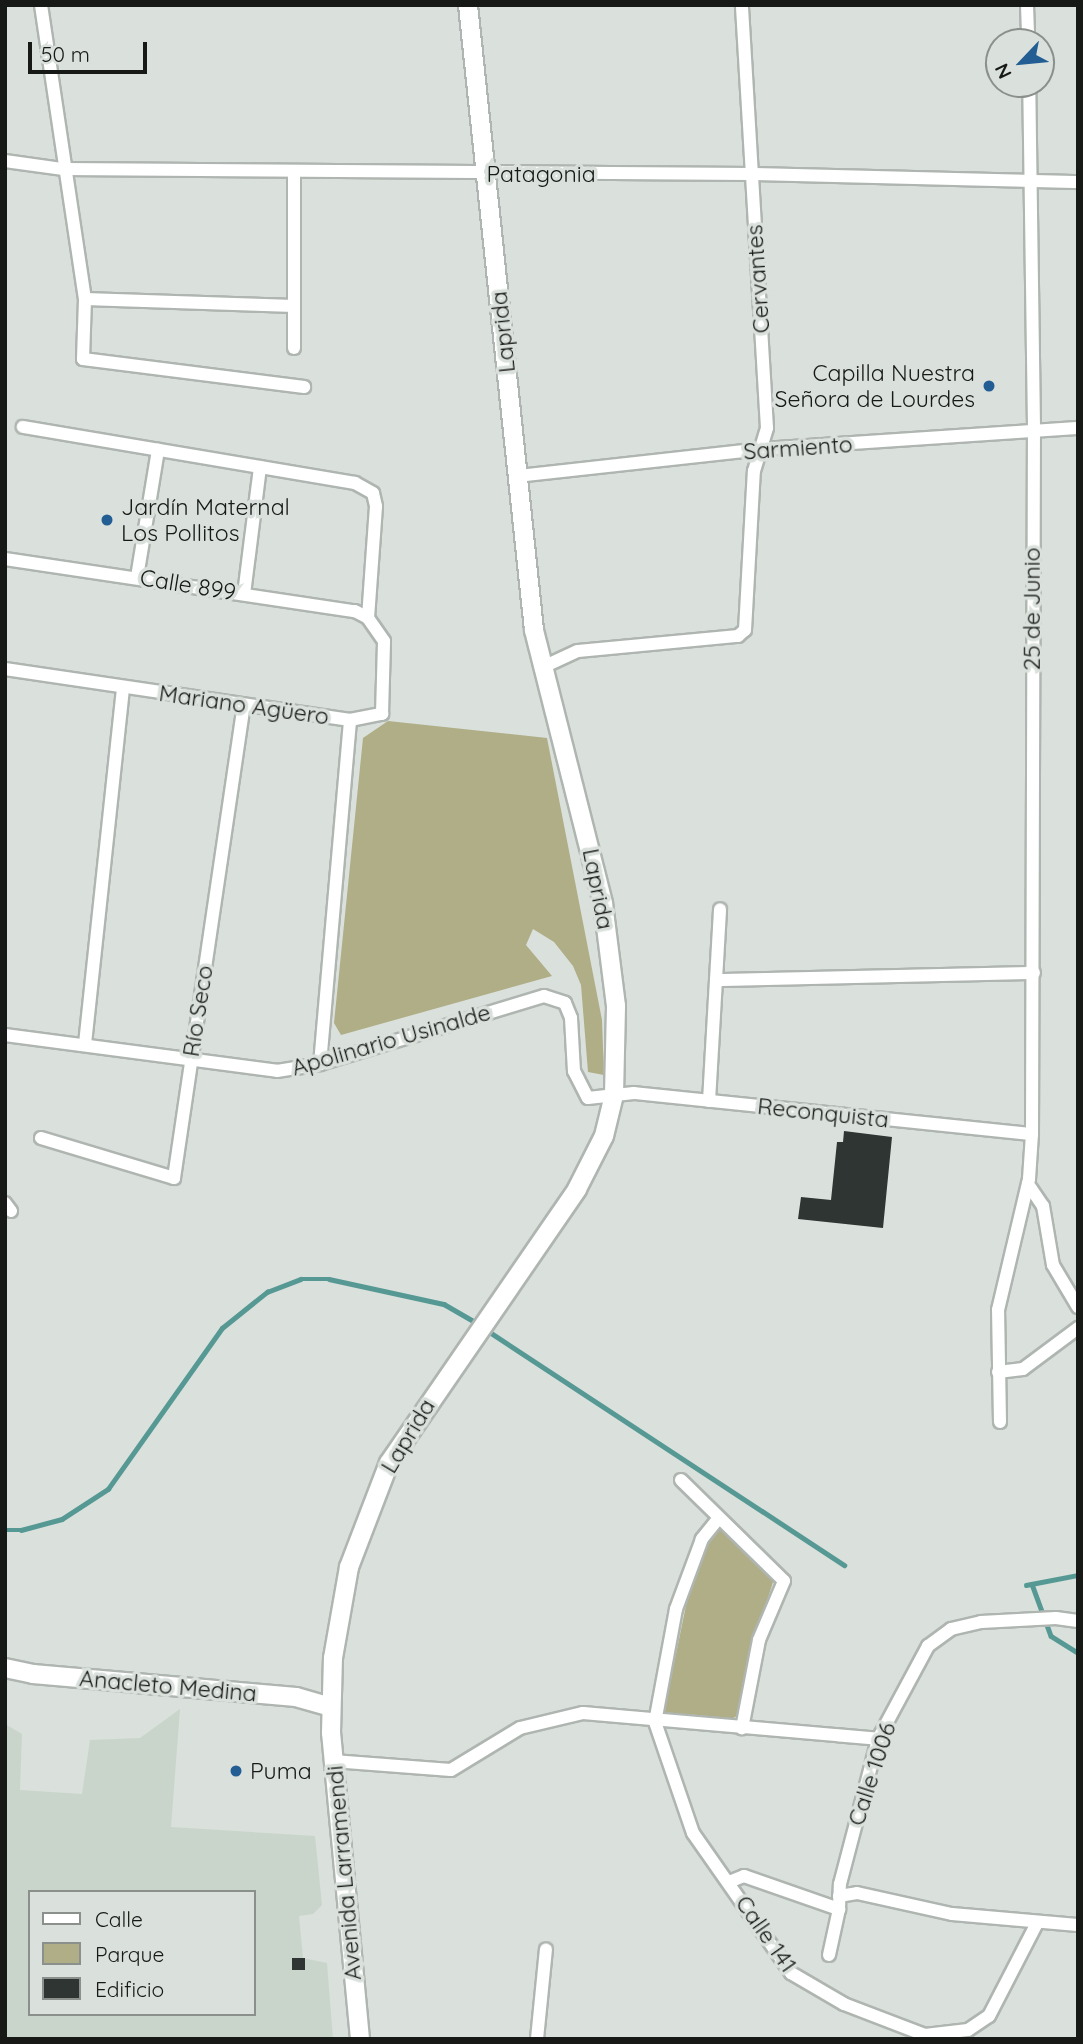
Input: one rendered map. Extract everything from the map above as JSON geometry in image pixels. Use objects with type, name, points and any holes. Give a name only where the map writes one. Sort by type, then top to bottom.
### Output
[{"type":"main road","name":"Laprida","points":[[331,1707],[340,1605],[370,1505],[402,1440],[592,1164],[614,1096],[616,1006],[603,903],[534,630],[468,5]]},
{"type":"main road","name":"Anacleto Medina","points":[[5,1668],[33,1674],[296,1698],[331,1707]]},
{"type":"main road","name":"Avenida Larramendi","points":[[331,1707],[360,2039]]},
{"type":"street","points":[[40,5],[85,299],[83,359],[304,387]]},
{"type":"street","name":"Cervantes","points":[[543,667],[578,651],[743,634],[754,471],[767,428],[741,5]]},
{"type":"street","points":[[1027,5],[1028,28]]},
{"type":"street","name":"25 de Junio","points":[[1000,1422],[998,1372],[1001,1286],[1028,1184],[1032,1134],[1034,427],[1029,98]]},
{"type":"street","name":"Patagonia","points":[[5,161],[63,169],[294,173],[751,174],[1078,183]]},
{"type":"street","points":[[294,173],[294,348]]},
{"type":"street","points":[[85,299],[295,306]]},
{"type":"street","points":[[23,427],[355,483],[373,493],[376,506],[368,618],[384,641],[382,714],[350,720]]},
{"type":"street","name":"Sarmiento","points":[[518,476],[761,450],[1034,427],[1078,428]]},
{"type":"street","points":[[137,577],[158,450]]},
{"type":"street","points":[[244,593],[260,467]]},
{"type":"street","name":"Calle 899","points":[[5,559],[355,611],[368,618]]},
{"type":"street","name":"Mariano Agüero","points":[[5,669],[350,720],[320,1064]]},
{"type":"street","points":[[85,1044],[123,688]]},
{"type":"street","name":"Río Seco","points":[[41,1138],[174,1178],[244,706]]},
{"type":"street","points":[[709,1101],[720,909]]},
{"type":"street","points":[[718,980],[1034,973]]},
{"type":"street","name":"Apolinario Usinalde","points":[[5,1035],[277,1071],[320,1064],[544,996],[555,997],[565,1003],[571,1017],[574,1071],[580,1090],[588,1098],[614,1096]]},
{"type":"street","name":"Reconquista","points":[[614,1096],[634,1093],[1032,1134]]},
{"type":"street","points":[[1028,1184],[1043,1206],[1053,1265],[1078,1307]]},
{"type":"street","points":[[998,1372],[1023,1369],[1078,1328]]},
{"type":"street","points":[[681,1480],[784,1581],[759,1640],[742,1728]]},
{"type":"street","points":[[655,1722],[676,1609],[702,1539],[718,1519]]},
{"type":"street","name":"Calle 1006","points":[[828,1955],[878,1739],[920,1657],[936,1639],[951,1629],[981,1622],[1056,1618],[1078,1621]]},
{"type":"street","points":[[334,1761],[442,1772],[474,1758],[508,1734],[553,1717],[583,1713],[655,1722],[878,1739]]},
{"type":"street","name":"Calle 141","points":[[655,1722],[687,1820],[798,1980],[884,2022],[925,2035],[968,2030],[985,2022],[1037,1923]]},
{"type":"street","points":[[729,1882],[744,1875],[839,1902],[857,1893],[952,1914],[1078,1925]]},
{"type":"street","points":[[537,2039],[546,1949]]},
{"type":"shaded area","points":[[180,1709],[171,1827],[315,1836],[322,1905],[313,1914],[299,1916],[303,1958],[327,1963],[333,2039],[5,2039],[5,1724],[22,1734],[20,1790],[82,1794],[90,1740],[140,1738]]},
{"type":"green space","points":[[388,721],[547,738],[602,1020],[604,1075],[588,1072],[581,985],[573,966],[554,942],[533,929],[526,945],[552,976],[341,1035],[334,1023],[363,738]]},
{"type":"green space","points":[[721,1529],[774,1579],[756,1635],[738,1715],[729,1721],[663,1717],[689,1591],[714,1531]]},
{"type":"building","points":[[844,1131],[892,1137],[883,1228],[798,1219],[801,1197],[831,1200],[837,1142],[843,1142]]},
{"type":"building","points":[[292,1958],[305,1958],[305,1970],[292,1970]]},
{"type":"waterway","points":[[5,1530],[21,1530],[62,1519],[108,1489],[222,1328],[267,1292],[301,1279],[329,1279],[444,1304],[478,1324]]},
{"type":"waterway","points":[[485,1329],[844,1565]]},
{"type":"waterway","points":[[1026,1585],[1078,1575]]},
{"type":"waterway","points":[[1032,1584],[1051,1636],[1078,1653]]},
{"type":"place","name":"Capilla Nuestra Señora de Lourdes","points":[[989,386]]},
{"type":"place","name":"Jardín Maternal Los Pollitos","points":[[107,520]]},
{"type":"place","name":"Puma","points":[[236,1771]]}]
